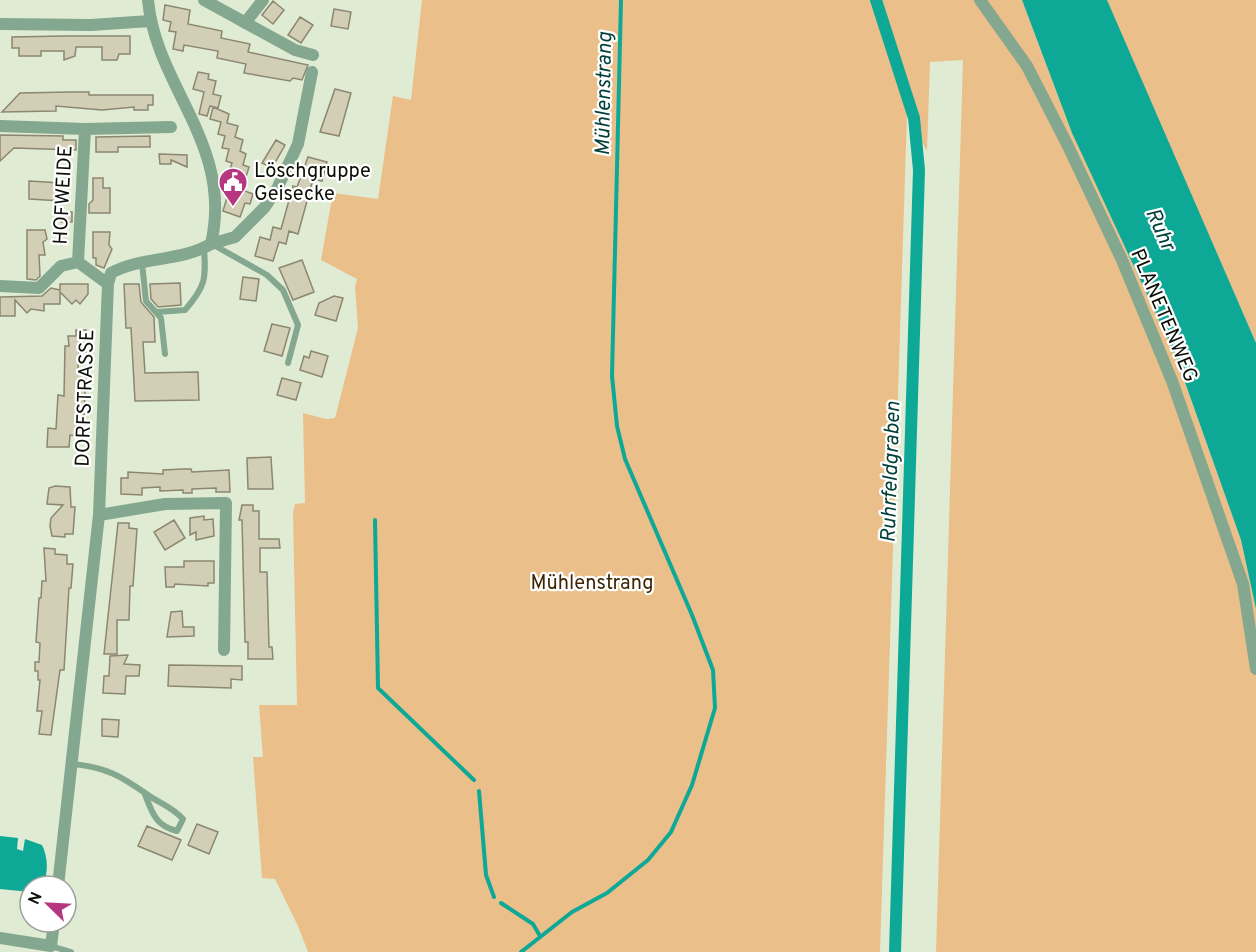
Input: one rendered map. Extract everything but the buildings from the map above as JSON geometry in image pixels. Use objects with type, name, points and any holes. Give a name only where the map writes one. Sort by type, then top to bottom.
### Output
[{"type":"street","points":[[148,0],[150,21],[211,165],[216,223],[208,246]]},
{"type":"street","points":[[204,0],[295,50],[313,55]]},
{"type":"street","points":[[245,23],[263,0]]},
{"type":"street","name":"PLANETENWEG","points":[[980,0],[1016,49],[1042,95],[1122,260],[1172,381],[1243,584],[1256,669]]},
{"type":"street","points":[[0,24],[91,25],[150,21]]},
{"type":"street","points":[[108,284],[111,273],[124,266],[196,253],[208,246],[235,237],[264,208],[277,189],[298,144],[312,72]]},
{"type":"street","name":"HOFWEIDE","points":[[0,126],[85,129],[171,127]]},
{"type":"street","name":"HOFWEIDE","points":[[78,262],[85,129]]},
{"type":"street","name":"HOFWEIDE","points":[[0,286],[39,288],[61,266],[78,262],[108,284]]},
{"type":"street","name":"DORFSTRASSE","points":[[59,874],[99,515],[108,284]]},
{"type":"street","points":[[99,515],[165,504],[226,503],[224,650]]},
{"type":"street","points":[[0,938],[51,946],[52,934]]},
{"type":"lane","points":[[157,312],[185,310],[201,291],[206,273],[208,246],[267,275],[283,290],[298,326],[288,363]]},
{"type":"lane","points":[[142,263],[146,301],[157,312],[164,326],[165,354]]},
{"type":"lane","points":[[72,764],[111,771],[174,809],[183,819],[177,831],[164,828],[154,819],[144,792]]},
{"type":"lane","points":[[51,946],[71,952]]},
{"type":"green space","name":"Mühlenstrang","points":[[422,0],[1022,0],[1072,133],[1176,357],[1241,540],[1256,609],[1256,952],[936,952],[963,60],[930,62],[927,151],[907,114],[880,952],[308,952],[275,879],[262,878],[253,757],[263,757],[259,705],[297,705],[293,513],[295,504],[305,503],[303,413],[326,419],[335,418],[358,328],[355,287],[357,279],[321,260],[333,193],[378,199],[393,96],[411,100]]},
{"type":"green space","points":[[1107,0],[1256,0],[1256,343],[1115,24]]},
{"type":"water","name":"Ruhr","points":[[1022,0],[1107,0],[1256,343],[1256,609],[1241,540],[1176,357],[1072,133]]},
{"type":"water","points":[[0,836],[18,838],[17,849],[23,851],[25,839],[42,845],[46,855],[46,874],[18,874],[18,891],[0,889]]},
{"type":"waterway","name":"Mühlenstrang","points":[[521,952],[572,912],[607,893],[648,860],[671,832],[692,785],[715,708],[713,670],[625,459],[617,426],[612,376],[621,0]]},
{"type":"waterway","name":"Ruhrfeldgraben","points":[[876,0],[914,118],[919,170],[895,952]]},
{"type":"waterway","points":[[375,520],[378,688],[474,780]]},
{"type":"waterway","points":[[479,791],[486,875],[494,897]]},
{"type":"waterway","points":[[501,903],[533,924],[540,936]]},
{"type":"place","name":"Löschgruppe Geisecke","points":[[233,208]]}]
